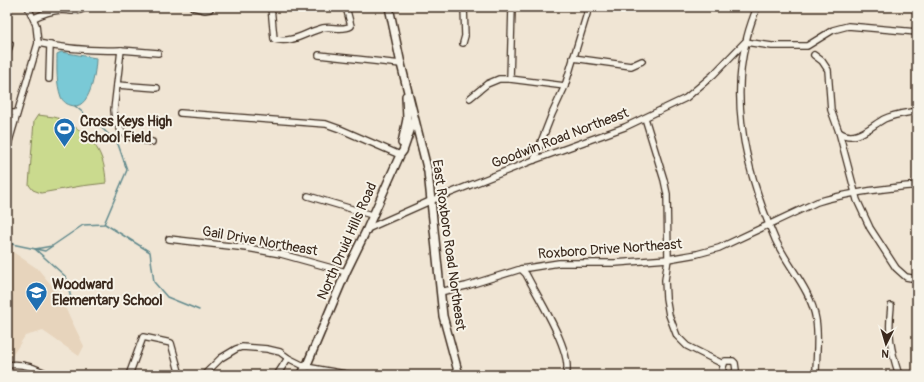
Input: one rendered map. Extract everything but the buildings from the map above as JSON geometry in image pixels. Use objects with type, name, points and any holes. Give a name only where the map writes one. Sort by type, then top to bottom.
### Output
[{"type":"main road","points":[[389,7],[405,79],[406,119],[400,155]]},
{"type":"main road","name":"East Roxboro Road Northeast","points":[[405,79],[428,172],[443,316],[459,375]]},
{"type":"main road","name":"North Druid Hills Road","points":[[301,375],[306,367],[346,272],[403,151],[415,117]]},
{"type":"street","points":[[7,148],[38,43],[34,18],[28,7]]},
{"type":"street","points":[[34,18],[49,12],[60,10],[71,12],[82,10],[85,7]]},
{"type":"street","points":[[193,7],[205,10],[210,9],[210,7]]},
{"type":"street","points":[[271,7],[274,39],[284,40],[295,39],[324,28],[347,29],[351,26],[346,7]]},
{"type":"street","points":[[463,43],[465,36],[464,7]]},
{"type":"street","points":[[510,79],[512,7]]},
{"type":"street","points":[[534,160],[565,86],[589,7]]},
{"type":"street","points":[[757,7],[745,42],[741,66],[740,84],[743,134],[750,168],[769,224],[781,250],[804,286],[815,313],[817,330],[816,375]]},
{"type":"street","points":[[745,42],[772,46],[807,46],[833,30],[848,26],[917,32]]},
{"type":"street","name":"Goodwin Road Northeast","points":[[367,228],[430,201],[534,160],[626,127],[686,98],[713,75],[745,42]]},
{"type":"street","points":[[38,43],[66,48],[158,53]]},
{"type":"street","points":[[7,44],[10,44],[7,54]]},
{"type":"street","points":[[50,45],[50,79]]},
{"type":"street","points":[[121,50],[114,110],[115,120],[122,132],[132,138],[152,142]]},
{"type":"street","points":[[319,55],[401,64]]},
{"type":"street","points":[[814,55],[822,61],[828,70],[831,110],[839,132],[857,200],[870,228],[896,268],[906,277],[917,279]]},
{"type":"street","points":[[573,58],[630,66],[642,61]]},
{"type":"street","points":[[470,98],[488,84],[499,79],[565,86]]},
{"type":"street","points":[[117,85],[157,88]]},
{"type":"street","points":[[839,132],[846,136],[857,135],[883,119],[898,114],[917,111]]},
{"type":"street","points":[[7,113],[16,116]]},
{"type":"street","points":[[180,113],[326,124],[400,155]]},
{"type":"street","points":[[7,118],[16,116]]},
{"type":"street","points":[[645,118],[664,180],[668,217],[668,259],[665,280],[669,315],[677,336],[687,346],[723,364]]},
{"type":"street","name":"Roxboro Drive Northeast","points":[[440,292],[466,286],[521,269],[559,263],[615,263],[668,259],[697,254],[719,248],[817,202],[854,192],[917,185]]},
{"type":"street","points":[[308,196],[372,215]]},
{"type":"street","name":"Gail Drive Northeast","points":[[169,239],[247,248],[281,254],[346,272]]},
{"type":"street","points":[[521,269],[526,274],[550,319],[564,351],[568,363],[566,375]]},
{"type":"street","points":[[891,306],[889,323],[890,342],[899,375]]},
{"type":"street","points":[[129,375],[143,337],[171,343],[180,375]]},
{"type":"street","points":[[204,375],[222,358],[242,347],[267,349],[280,352],[306,367],[351,375]]},
{"type":"street","points":[[277,375],[288,358]]},
{"type":"street","points":[[726,375],[722,370],[725,360],[730,360],[736,363],[736,370],[732,375]]},
{"type":"street","points":[[7,365],[28,365],[50,375]]},
{"type":"shaded area","name":"Woodward Elementary School","points":[[7,248],[38,269],[58,293],[84,346],[79,356],[43,331],[25,336],[10,359],[7,359]]},
{"type":"green space","name":"Cross Keys High School Field","points":[[38,115],[54,117],[61,120],[77,128],[91,140],[103,163],[106,183],[41,193],[33,190],[29,185],[34,121]]},
{"type":"water","points":[[61,52],[96,58],[93,81],[87,97],[77,106],[70,105],[63,101],[59,92],[57,54]]},
{"type":"waterway","points":[[7,243],[45,251],[83,225],[104,224],[127,170],[118,144],[104,130],[75,106]]},
{"type":"waterway","points":[[105,224],[150,252],[154,282],[167,297],[199,310]]},
{"type":"waterway","points":[[52,246],[35,249],[65,276],[71,298]]},
{"type":"place","name":"Cross Keys High School Field","points":[[65,148]]},
{"type":"place","name":"Woodward Elementary School","points":[[37,312]]}]
